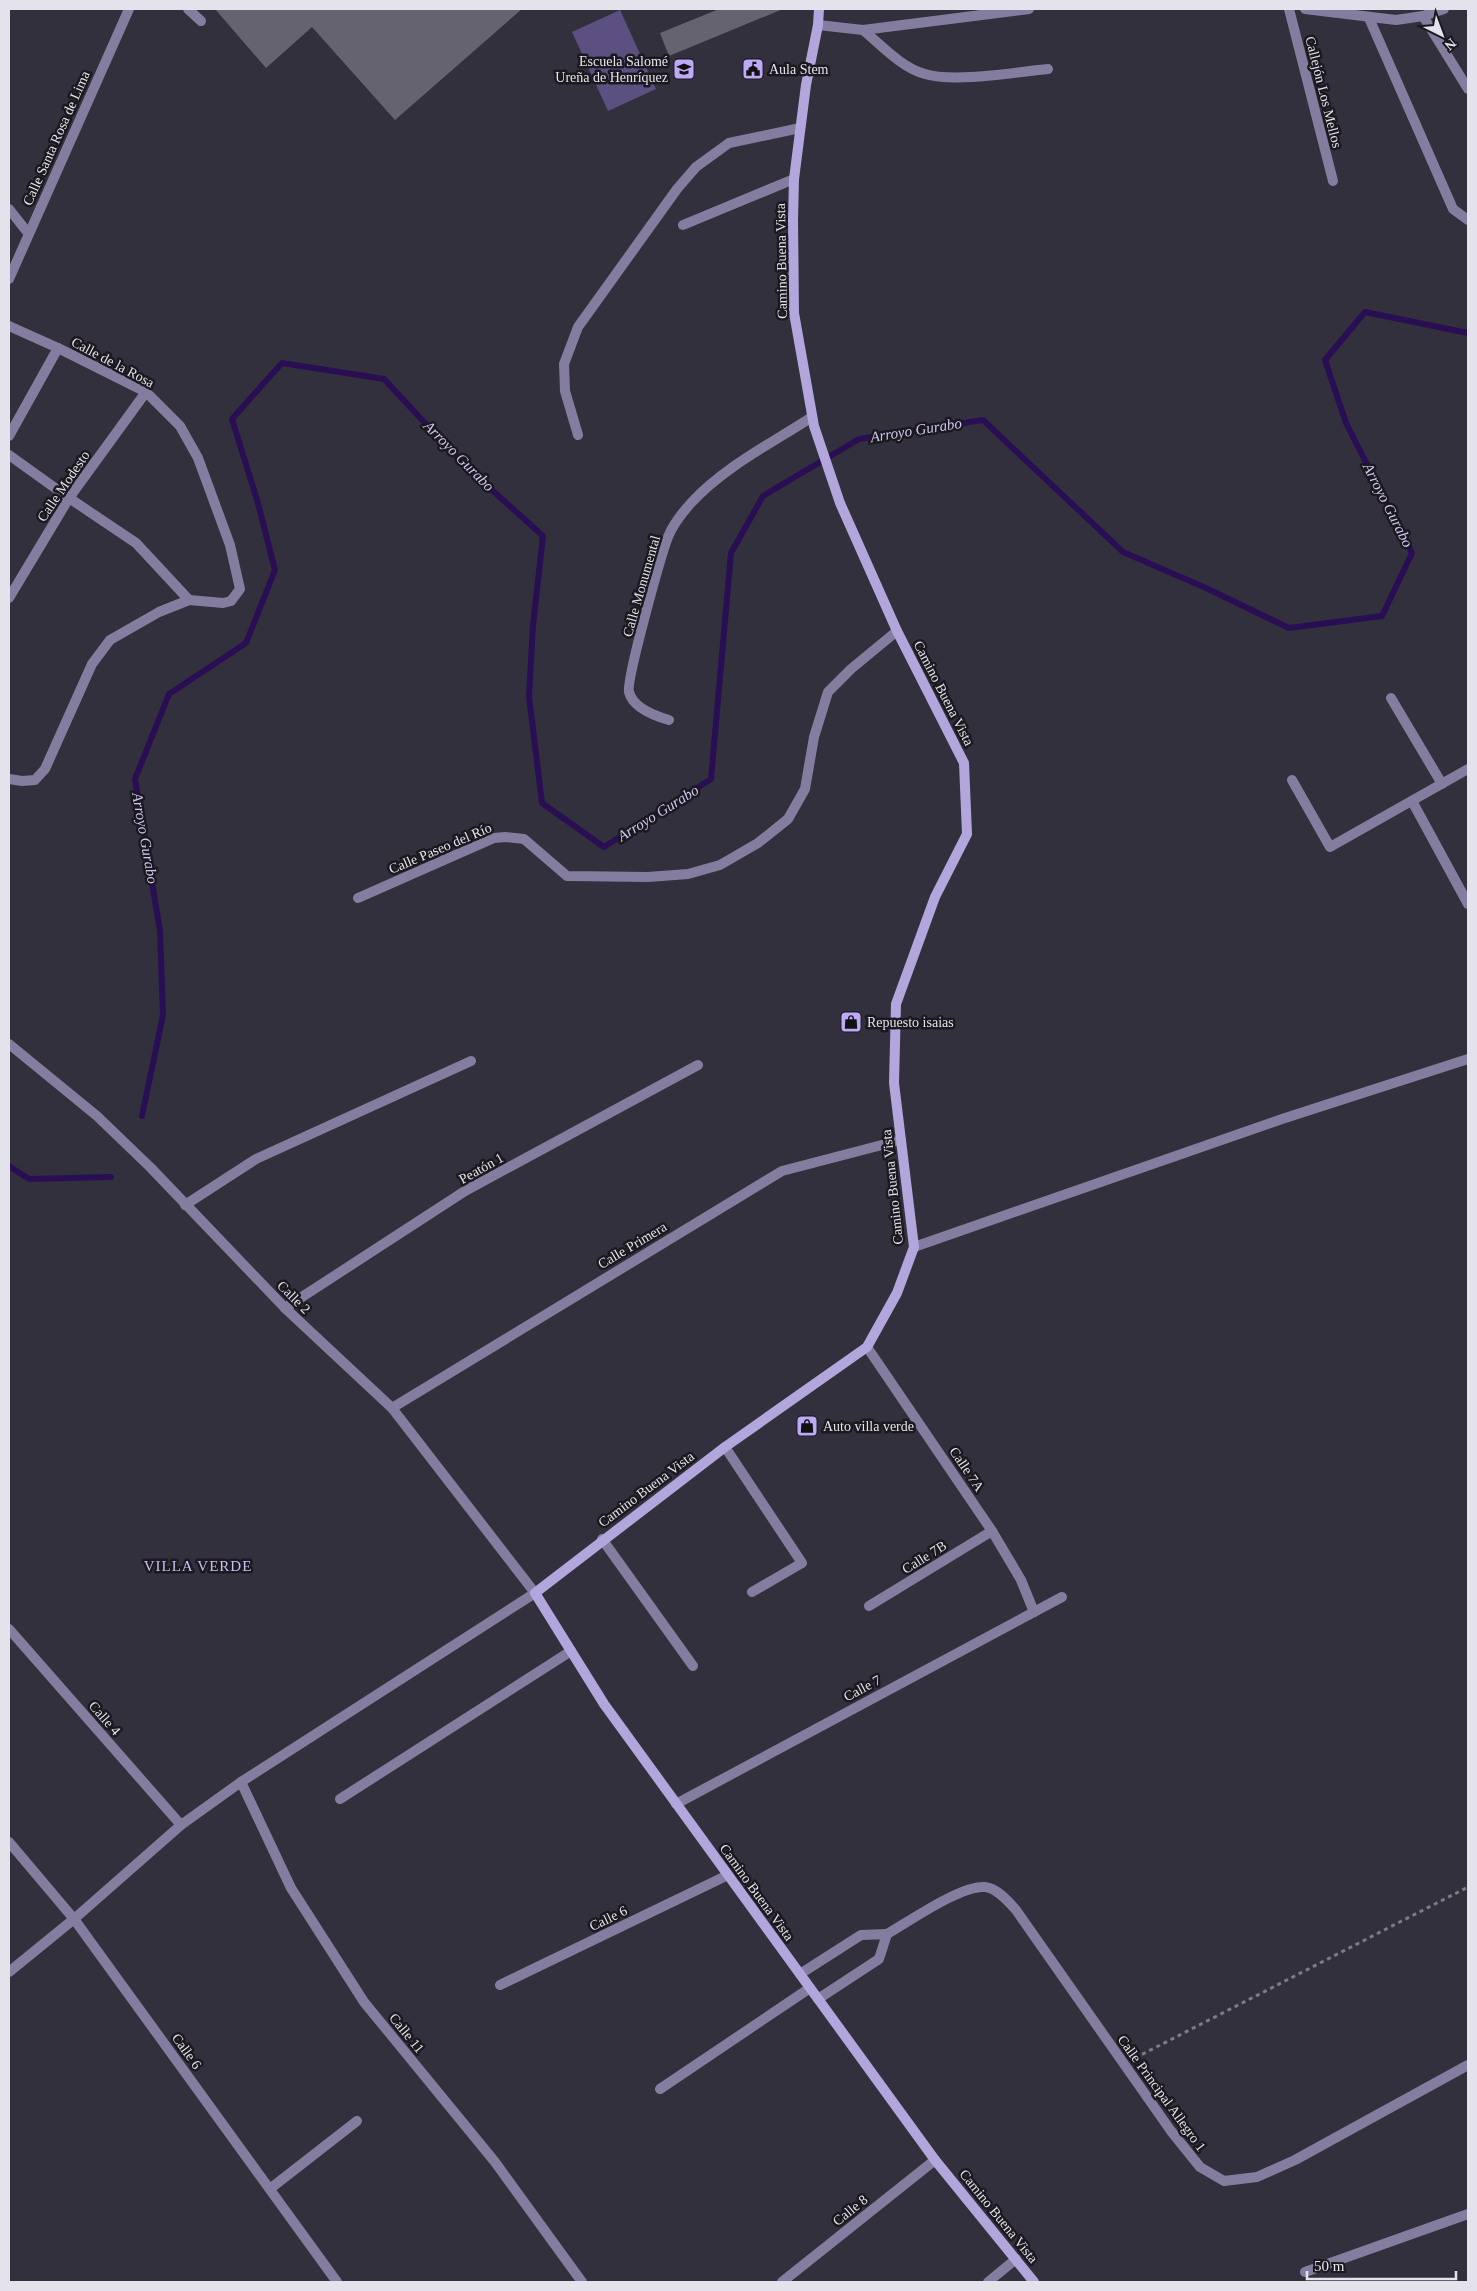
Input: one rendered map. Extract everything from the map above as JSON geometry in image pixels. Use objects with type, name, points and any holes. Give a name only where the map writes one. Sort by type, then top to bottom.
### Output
[{"type":"street","name":"Calle Santa Rosa de Lima","points":[[9,279],[129,9]]},
{"type":"street","points":[[188,9],[201,21]]},
{"type":"street","name":"Camino Buena Vista","points":[[819,9],[818,25],[806,86],[794,179],[794,313],[813,422],[840,503],[897,631],[964,763],[967,834],[935,897],[896,1004],[894,1083],[914,1247],[897,1293],[867,1346],[726,1447],[602,1539],[535,1592],[604,1704],[676,1804],[935,2160],[1034,2282]]},
{"type":"street","points":[[818,25],[863,30],[1029,9]]},
{"type":"street","name":"Callejón Los Mellos","points":[[1289,9],[1333,181]]},
{"type":"street","points":[[1304,9],[1396,20],[1422,16],[1444,9]]},
{"type":"street","points":[[1422,16],[1468,89]]},
{"type":"street","points":[[1370,18],[1453,209],[1468,220]]},
{"type":"street","points":[[863,30],[906,64],[925,74],[949,78],[1048,69]]},
{"type":"street","points":[[578,435],[565,391],[564,364],[578,327],[677,189],[696,167],[729,144],[800,128]]},
{"type":"street","points":[[683,225],[794,179]]},
{"type":"street","points":[[9,209],[28,234]]},
{"type":"street","name":"Calle de la Rosa","points":[[9,326],[146,392],[180,426],[190,440],[230,545],[240,590],[231,602],[189,600]]},
{"type":"street","points":[[9,436],[58,348]]},
{"type":"street","name":"Calle Modesto","points":[[9,598],[69,498],[146,392]]},
{"type":"street","name":"Calle Monumental","points":[[669,720],[645,710],[635,702],[629,692],[648,608],[668,538],[676,520],[708,487],[813,422]]},
{"type":"street","points":[[9,454],[69,498],[136,543],[189,600],[159,612],[110,640],[92,664],[46,769],[35,780],[9,779]]},
{"type":"street","name":"Calle Paseo del Río","points":[[358,898],[494,838],[524,839],[567,876],[648,878],[688,874],[720,865],[758,843],[788,819],[805,790],[814,737],[828,692],[851,669],[897,631]]},
{"type":"street","points":[[1391,698],[1442,784]]},
{"type":"street","points":[[1292,780],[1330,847],[1468,769]]},
{"type":"street","points":[[1412,801],[1468,904]]},
{"type":"street","name":"Calle 2","points":[[9,1044],[97,1116],[151,1168],[285,1308],[392,1408],[535,1592]]},
{"type":"street","points":[[914,1247],[1282,1120],[1468,1059]]},
{"type":"street","points":[[185,1205],[256,1158],[471,1061]]},
{"type":"street","name":"Peatón 1","points":[[285,1308],[465,1191],[698,1065]]},
{"type":"street","name":"Calle Primera","points":[[392,1408],[782,1171],[902,1140]]},
{"type":"street","name":"Calle 7A","points":[[867,1346],[992,1531],[1021,1580],[1034,1612]]},
{"type":"street","points":[[726,1447],[802,1562],[752,1592]]},
{"type":"street","name":"Calle 7B","points":[[870,1606],[992,1531]]},
{"type":"street","points":[[602,1539],[693,1666]]},
{"type":"street","points":[[9,1972],[74,1919],[181,1825],[241,1782],[535,1592]]},
{"type":"street","name":"Calle 7","points":[[676,1804],[1062,1597]]},
{"type":"street","name":"Calle 4","points":[[9,1629],[181,1825]]},
{"type":"street","points":[[340,1799],[571,1651]]},
{"type":"street","name":"Calle 11","points":[[241,1782],[290,1888],[364,2002],[495,2162],[582,2282]]},
{"type":"street","name":"Calle 6","points":[[9,1842],[74,1919],[271,2188],[337,2282]]},
{"type":"street","name":"Calle 6","points":[[500,1985],[728,1875]]},
{"type":"street","name":"Calle Principal Allegro 1","points":[[800,1974],[860,1935],[888,1934],[965,1890],[987,1887],[1004,1897],[1016,1910],[1073,1994],[1171,2131],[1200,2168],[1224,2181],[1257,2176],[1295,2160],[1468,2065]]},
{"type":"street","points":[[818,2000],[879,1959],[888,1934]]},
{"type":"street","points":[[660,2089],[810,1988]]},
{"type":"street","points":[[271,2188],[356,2121]]},
{"type":"street","name":"Calle 8","points":[[782,2282],[935,2160]]},
{"type":"street","points":[[1304,2272],[1468,2214]]},
{"type":"street","points":[[988,2282],[1016,2259]]},
{"type":"path","points":[[1124,2064],[1468,1887]]},
{"type":"shaded area","points":[[620,10],[656,89],[608,111],[572,32]]},
{"type":"building","points":[[215,9],[522,9],[395,120],[312,27],[266,68]]},
{"type":"building","points":[[719,9],[783,9],[669,56],[660,33]]},
{"type":"waterway","name":"Arroyo Gurabo","points":[[142,1116],[163,1015],[160,931],[135,779],[169,694],[246,643],[275,570],[258,503],[232,419],[282,363],[384,379],[464,465],[543,536],[533,625],[529,696],[542,803],[604,847],[711,779],[731,553],[763,496],[859,439],[983,420],[1123,552],[1206,588],[1289,628],[1382,616],[1412,553],[1346,423],[1325,360],[1365,312],[1468,333]]},
{"type":"waterway","name":"Arroyo Gurabo","points":[[9,1166],[29,1179],[111,1177]]},
{"type":"place","name":"Escuela Salomé Ureña de Henríquez","points":[[684,69]]},
{"type":"place","name":"Aula Stem","points":[[753,69]]},
{"type":"place","name":"Repuesto isaias","points":[[851,1022]]},
{"type":"place","name":"Auto villa verde","points":[[807,1426]]},
{"type":"district","name":"VILLA VERDE","points":[[198,1566]]}]
